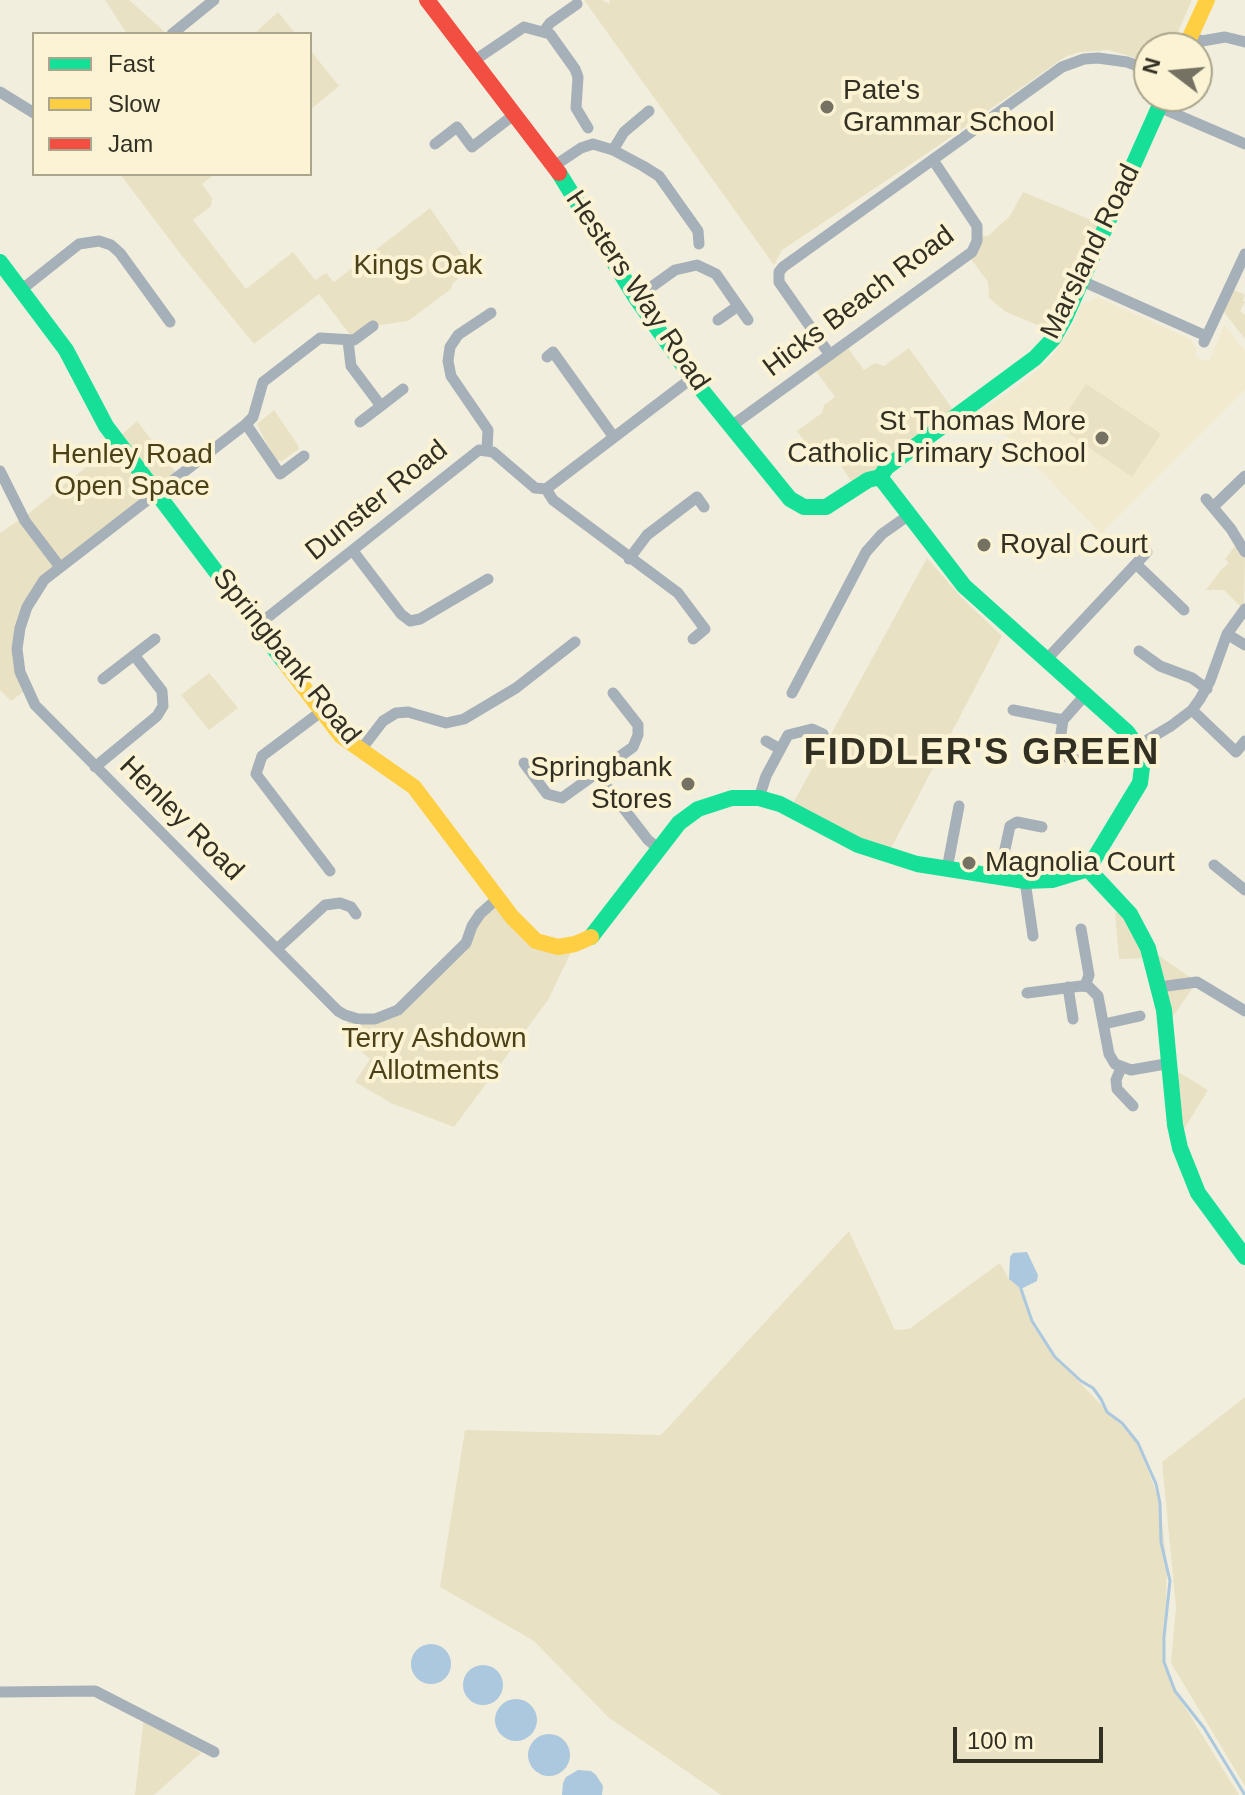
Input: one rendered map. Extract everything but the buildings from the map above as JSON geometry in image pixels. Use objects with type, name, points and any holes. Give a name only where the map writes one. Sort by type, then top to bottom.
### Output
[{"type":"street","points":[[174,32],[214,0]]},
{"type":"street","name":"Hesters Way Road","points":[[427,0],[554,166],[636,298],[692,378],[790,499],[804,507],[826,507],[868,480],[880,477]]},
{"type":"street","points":[[1193,32],[1207,0]]},
{"type":"street","points":[[544,31],[577,4]]},
{"type":"street","points":[[475,60],[516,30],[530,27],[544,31],[555,39],[575,69],[578,77],[576,108],[588,128]]},
{"type":"street","points":[[1213,39],[1225,37],[1245,42]]},
{"type":"street","points":[[830,355],[779,280],[779,272],[785,265],[1062,67],[1084,59],[1098,58],[1133,64]]},
{"type":"street","points":[[0,92],[32,112]]},
{"type":"street","points":[[613,150],[624,132],[649,111]]},
{"type":"street","name":"Marsland Road","points":[[880,477],[887,467],[1035,358],[1057,333],[1157,112]]},
{"type":"street","points":[[1183,112],[1245,144]]},
{"type":"street","points":[[435,144],[457,127],[472,147],[515,114]]},
{"type":"street","points":[[554,166],[587,145],[600,145],[613,150],[659,176],[698,231],[699,244]]},
{"type":"street","name":"Hicks Beach Road","points":[[730,427],[975,249],[977,226],[933,160]]},
{"type":"street","points":[[21,290],[79,244],[99,241],[111,245],[120,253],[170,322]]},
{"type":"street","points":[[1082,281],[1205,339],[1245,254]]},
{"type":"street","name":"Springbank Road","points":[[0,262],[66,350],[106,426],[341,736],[414,787],[523,930],[536,941],[558,947],[575,944],[596,932],[679,823],[698,809],[732,798],[759,798],[780,804],[871,851],[901,860],[1025,881],[1052,880],[1088,869]]},
{"type":"street","points":[[636,298],[675,270],[697,265],[716,274],[748,320]]},
{"type":"street","points":[[718,320],[738,306]]},
{"type":"street","points":[[487,449],[488,430],[451,376],[448,361],[450,347],[458,335],[491,313]]},
{"type":"street","points":[[304,456],[280,474],[246,424],[253,417],[263,382],[320,338],[354,340],[373,326]]},
{"type":"street","points":[[348,341],[351,366],[381,406]]},
{"type":"street","points":[[547,357],[553,352],[613,436]]},
{"type":"street","points":[[546,489],[692,378]]},
{"type":"street","points":[[360,422],[403,389]]},
{"type":"street","name":"Henley Road","points":[[246,424],[60,567],[38,588],[23,617],[17,649],[20,672],[35,705],[338,1011],[358,1019],[380,1018],[398,1010],[466,943],[480,914],[498,898]]},
{"type":"street","name":"Dunster Road","points":[[258,625],[475,453],[487,449],[535,488],[546,489],[553,500],[678,593],[705,629],[693,639]]},
{"type":"street","points":[[0,471],[25,521],[60,567]]},
{"type":"street","points":[[1245,476],[1210,503],[1245,552]]},
{"type":"street","points":[[880,477],[964,586],[1086,694],[1127,732],[1137,746],[1142,767],[1140,783],[1088,869],[1130,914],[1148,948],[1159,987],[1171,1063],[1175,1125],[1185,1165],[1206,1205],[1245,1257]]},
{"type":"street","points":[[629,559],[647,535],[697,497],[704,507]]},
{"type":"street","points":[[792,693],[866,552],[882,534],[909,515]]},
{"type":"street","points":[[353,551],[401,614],[410,621],[420,619],[488,579]]},
{"type":"street","points":[[1046,660],[1147,552]]},
{"type":"street","points":[[1137,565],[1184,610]]},
{"type":"street","points":[[1137,746],[1192,710],[1207,689],[1227,634],[1245,609]]},
{"type":"street","points":[[1227,634],[1245,645]]},
{"type":"street","points":[[103,679],[155,639]]},
{"type":"street","points":[[360,751],[383,721],[396,713],[408,712],[446,723],[464,719],[516,688],[575,642]]},
{"type":"street","points":[[1139,651],[1150,661],[1192,678],[1207,689]]},
{"type":"street","points":[[95,767],[157,716],[163,706],[162,691],[134,655]]},
{"type":"street","points":[[524,763],[547,794],[554,798],[568,796],[633,747],[638,725],[613,693]]},
{"type":"street","points":[[1077,760],[1058,754],[1063,720],[1086,694]]},
{"type":"street","points":[[1013,710],[1063,720]]},
{"type":"street","points":[[1192,710],[1236,752],[1245,741]]},
{"type":"street","points":[[322,711],[262,756],[256,774],[330,871]]},
{"type":"street","points":[[759,798],[763,782],[788,735],[812,729],[823,734]]},
{"type":"street","points":[[766,741],[780,749]]},
{"type":"street","points":[[597,774],[648,840],[658,848]]},
{"type":"street","points":[[947,869],[959,806]]},
{"type":"street","points":[[999,877],[1010,826],[1017,822],[1042,827]]},
{"type":"street","points":[[1214,865],[1245,890]]},
{"type":"street","points":[[1025,881],[1033,936]]},
{"type":"street","points":[[277,949],[325,905],[340,903],[351,907],[356,914]]},
{"type":"street","points":[[1081,929],[1089,975],[1085,986]]},
{"type":"street","points":[[1033,977],[1031,993],[1068,987],[1093,989],[1098,996],[1109,1054],[1121,1068],[1136,1070],[1171,1063]]},
{"type":"street","points":[[1159,987],[1197,982],[1245,1010]]},
{"type":"street","points":[[1068,987],[1073,1019]]},
{"type":"street","points":[[1104,1024],[1140,1016]]},
{"type":"street","points":[[1121,1068],[1116,1080],[1117,1089],[1133,1106]]},
{"type":"street","points":[[0,1692],[95,1691],[214,1752]]},
{"type":"shaded area","name":"St Thomas More Catholic Primary School","points":[[1097,297],[1190,339],[1196,348],[1196,357],[1209,362],[1224,325],[1245,351],[1245,390],[1101,534],[982,410],[1050,359],[1071,328],[1081,304]]},
{"type":"green space","points":[[105,0],[129,0],[164,31],[163,32],[126,32]]},
{"type":"green space","name":"Pate's Grammar School","points":[[584,0],[602,0],[610,4],[610,0],[1192,0],[1178,32],[1133,32],[1133,57],[1109,50],[1080,52],[1065,57],[782,250],[774,265]]},
{"type":"green space","points":[[278,12],[294,32],[256,32]]},
{"type":"green space","points":[[312,52],[339,86],[312,108]]},
{"type":"green space","name":"Kings Oak","points":[[122,176],[212,176],[202,184],[212,198],[211,206],[193,220],[246,289],[293,252],[315,280],[326,273],[334,282],[430,208],[464,257],[467,271],[453,283],[451,289],[408,321],[373,326],[354,340],[319,294],[254,344]]},
{"type":"green space","points":[[1023,192],[1106,226],[1057,333],[1006,312],[989,298],[988,282],[968,255],[978,235],[988,236],[1010,216]]},
{"type":"green space","points":[[1234,290],[1245,295],[1240,311],[1245,315],[1245,339],[1224,312]]},
{"type":"green space","points":[[845,344],[864,370],[875,363],[884,366],[909,348],[957,415],[856,488],[831,451],[818,459],[797,431],[822,413],[824,405],[835,397],[813,367]]},
{"type":"green space","points":[[1086,384],[1161,434],[1132,477],[1058,426]]},
{"type":"green space","points":[[274,410],[299,449],[282,461],[275,460],[257,424]]},
{"type":"green space","name":"Henley Road Open Space","points":[[137,421],[179,476],[52,573],[20,628],[26,690],[11,701],[0,690],[0,533],[90,464],[94,468],[101,463],[97,457]]},
{"type":"green space","points":[[1239,541],[1245,552],[1244,610],[1224,590],[1206,590],[1229,563],[1225,559]]},
{"type":"green space","points":[[927,558],[961,597],[1002,636],[887,856],[790,809]]},
{"type":"green space","points":[[209,673],[238,708],[209,730],[181,695]]},
{"type":"green space","name":"Terry Ashdown Allotments","points":[[498,898],[523,930],[575,944],[548,1000],[454,1127],[391,1103],[355,1082],[370,1059],[341,1033],[351,1017],[364,1020],[410,999]]},
{"type":"green space","points":[[1127,910],[1148,948],[1197,982],[1166,1026],[1151,958],[1119,959],[1115,913]]},
{"type":"green space","points":[[1172,1068],[1208,1090],[1178,1139]]},
{"type":"green space","points":[[849,1231],[895,1330],[909,1329],[1000,1263],[1009,1279],[1021,1289],[1036,1329],[1055,1357],[1138,1443],[1160,1503],[1167,1567],[1164,1662],[1175,1691],[1239,1795],[721,1795],[608,1717],[534,1641],[440,1587],[465,1430],[661,1435]]},
{"type":"green space","points":[[1245,1397],[1245,1786],[1171,1663],[1176,1607],[1162,1462]]},
{"type":"green space","points":[[144,1717],[201,1753],[154,1795],[135,1795]]},
{"type":"water","points":[[1027,1252],[1038,1275],[1037,1281],[1021,1289],[1009,1279],[1010,1257],[1013,1253]]},
{"type":"water","points":[[431,1644],[445,1650],[451,1664],[445,1678],[431,1684],[417,1678],[411,1664],[417,1650]]},
{"type":"water","points":[[483,1665],[497,1671],[503,1685],[497,1699],[483,1705],[469,1699],[463,1685],[469,1671]]},
{"type":"water","points":[[516,1699],[531,1705],[537,1720],[531,1735],[516,1741],[501,1735],[495,1720],[501,1705]]},
{"type":"water","points":[[549,1734],[564,1740],[570,1755],[564,1770],[549,1776],[534,1770],[528,1755],[534,1740]]},
{"type":"water","points":[[578,1770],[591,1771],[596,1775],[603,1786],[602,1795],[562,1795],[566,1777]]},
{"type":"waterway","points":[[1021,1289],[1032,1321],[1055,1357],[1093,1388],[1107,1412],[1122,1423],[1138,1443],[1156,1484],[1161,1542],[1170,1581],[1164,1662],[1175,1691],[1204,1728],[1245,1795]]},
{"type":"traffic: fast","points":[[880,477],[887,467],[1035,358],[1053,339],[1157,112]]},
{"type":"traffic: fast","points":[[559,173],[636,298],[692,378],[790,499],[804,507],[826,507],[868,480],[880,477]]},
{"type":"traffic: fast","points":[[0,262],[66,350],[106,426],[285,663]]},
{"type":"traffic: fast","points":[[880,477],[964,586],[1127,732],[1137,746],[1142,767],[1140,783],[1088,869]]},
{"type":"traffic: fast","points":[[591,937],[679,823],[698,809],[732,798],[759,798],[780,804],[858,845],[917,864],[1025,881],[1052,880],[1088,869]]},
{"type":"traffic: fast","points":[[1088,869],[1130,914],[1148,948],[1164,1010],[1180,1148],[1198,1193],[1245,1257]]},
{"type":"traffic: slow","points":[[1192,32],[1207,0]]},
{"type":"traffic: slow","points":[[285,663],[341,736],[414,787],[512,917],[536,941],[558,947],[591,937]]},
{"type":"traffic: jam","points":[[427,0],[559,173]]},
{"type":"place","name":"Pate's Grammar School","points":[[827,107]]},
{"type":"place","name":"St Thomas More Catholic Primary School","points":[[1102,438]]},
{"type":"place","name":"Royal Court","points":[[984,545]]},
{"type":"place","name":"Springbank Stores","points":[[688,784]]},
{"type":"place","name":"Magnolia Court","points":[[969,863]]},
{"type":"district","name":"FIDDLER'S GREEN","points":[[982,754]]}]
